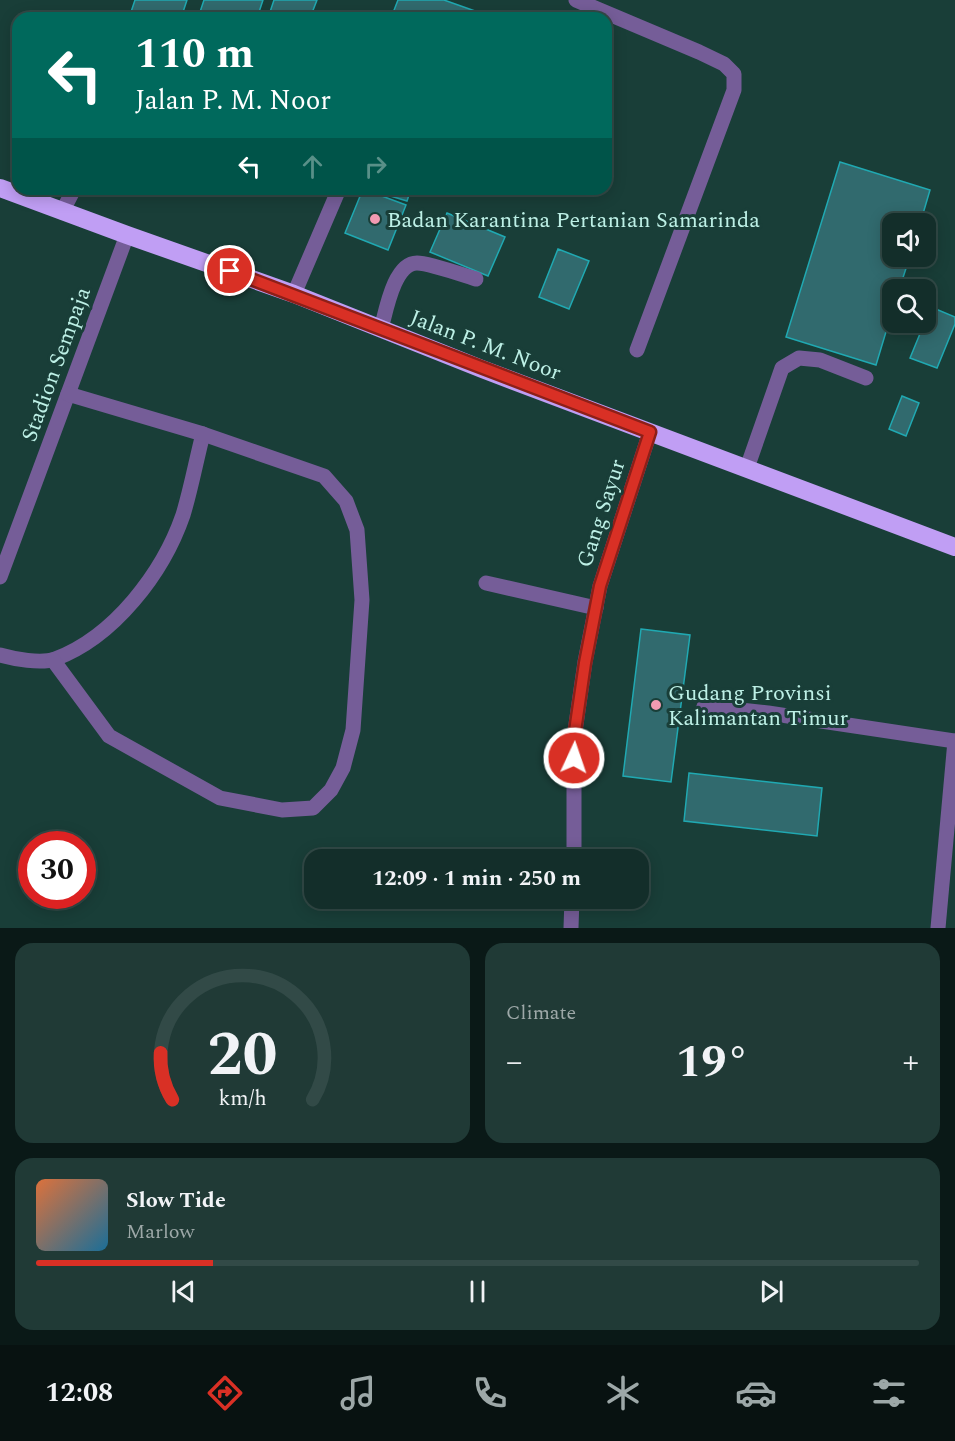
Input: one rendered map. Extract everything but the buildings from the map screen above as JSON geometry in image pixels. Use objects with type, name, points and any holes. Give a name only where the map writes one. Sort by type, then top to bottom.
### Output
[{"type":"highway","name":"Jalan P. M. Noor","points":[[18,195],[294,294],[955,547]]},
{"type":"street","points":[[576,0],[604,12]]},
{"type":"street","points":[[612,15],[699,52],[723,64],[734,74],[734,90],[638,350]]},
{"type":"street","points":[[62,212],[71,195]]},
{"type":"street","points":[[294,294],[336,195]]},
{"type":"street","name":"Stadion Sempaja","points":[[0,577],[127,235]]},
{"type":"street","points":[[381,329],[397,277],[405,266],[417,263],[476,279]]},
{"type":"street","points":[[747,468],[782,368],[799,358],[820,360],[866,378]]},
{"type":"street","points":[[53,660],[109,736],[220,798],[282,810],[313,808],[331,790],[343,768],[353,730],[362,600],[357,530],[346,501],[324,476],[203,434],[68,394]]},
{"type":"street","name":"Gang Sayur","points":[[574,849],[574,738],[600,586],[650,432]]},
{"type":"street","points":[[0,655],[16,659],[53,660],[93,639],[128,606],[156,572],[183,515],[203,434]]},
{"type":"street","points":[[486,583],[596,608]]},
{"type":"street","points":[[704,706],[768,713],[955,741],[949,883],[938,928]]},
{"type":"street","points":[[571,928],[572,909]]},
{"type":"place","name":"Badan Karantina Pertanian Samarinda","points":[[375,219]]},
{"type":"place","name":"Gudang Provinsi Kalimantan Timur","points":[[656,705]]},
{"type":"route","points":[[230,271],[650,432],[600,586],[585,663],[574,738],[574,758]]}]
